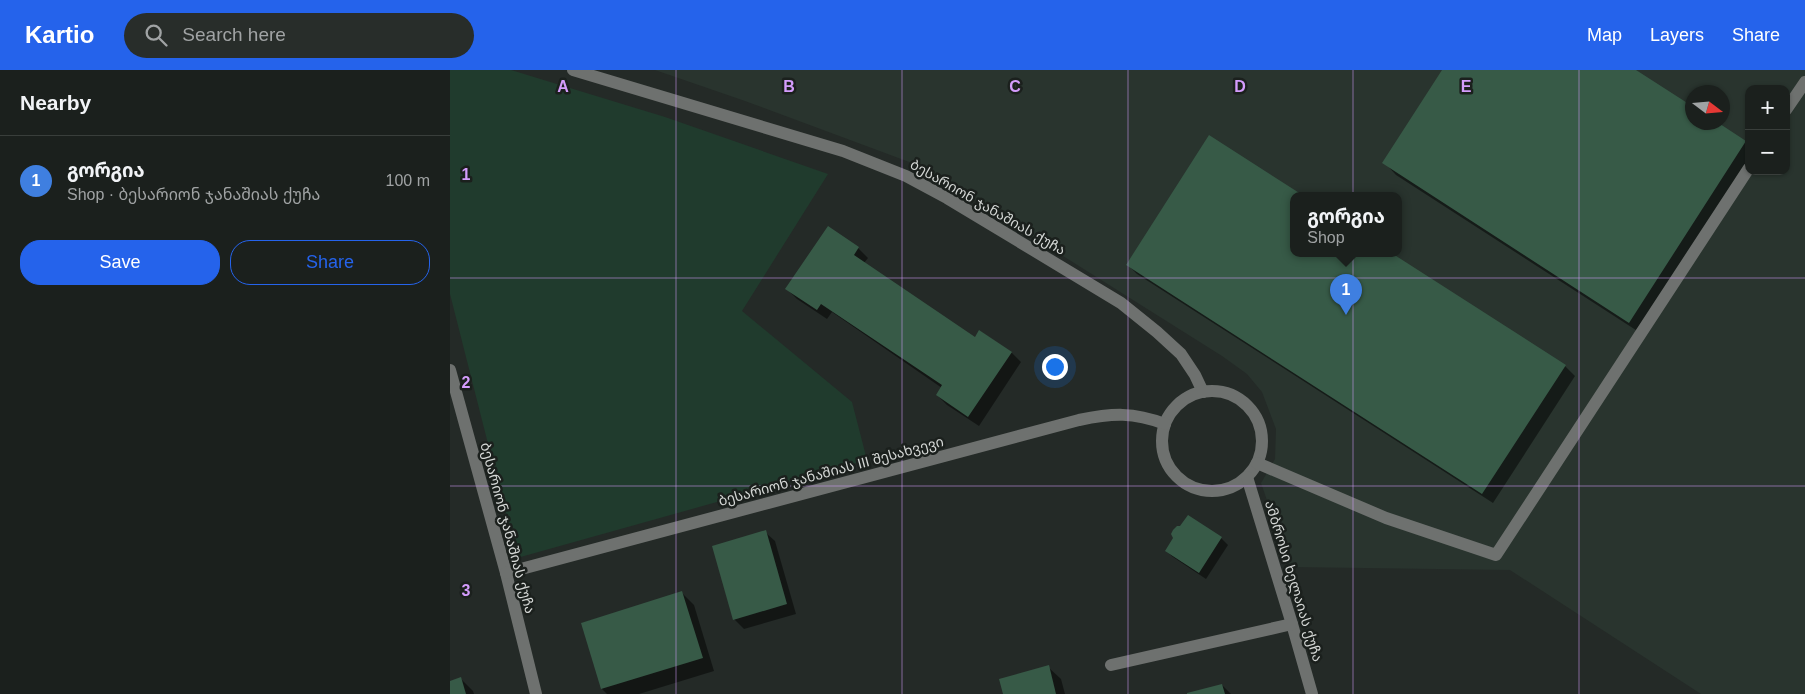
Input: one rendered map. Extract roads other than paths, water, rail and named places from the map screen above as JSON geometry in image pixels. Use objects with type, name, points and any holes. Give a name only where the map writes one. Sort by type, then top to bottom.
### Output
[{"type":"street","name":"ბესარიონ ჯანაშიას ქუჩა","points":[[573,70],[843,151],[906,176],[947,198],[1122,303],[1181,354],[1195,375],[1203,392]]},
{"type":"street","points":[[1790,104],[1805,82]]},
{"type":"street","points":[[1257,463],[1386,518],[1496,555],[1745,174]]},
{"type":"street","name":"ბესარიონ ჯანაშიას ქუჩა","points":[[450,370],[506,573],[536,694]]},
{"type":"street","points":[[1203,392],[1227,393],[1242,401],[1254,414],[1261,429],[1262,447],[1257,463],[1247,477],[1233,486],[1217,491],[1200,490],[1185,483],[1173,472],[1165,457],[1162,440],[1165,424],[1174,409],[1187,398],[1203,392]]},
{"type":"street","name":"ბესარიონ ჯანაშიას III შესახვევი","points":[[506,573],[1080,420],[1104,415],[1124,414],[1145,416],[1165,424]]},
{"type":"street","name":"ამბროსი ხელაიას ქუჩა","points":[[1247,477],[1312,694]]},
{"type":"street","points":[[1110,665],[1292,624]]},
{"type":"place","name":"გორგია","points":[[1346,315]]}]
